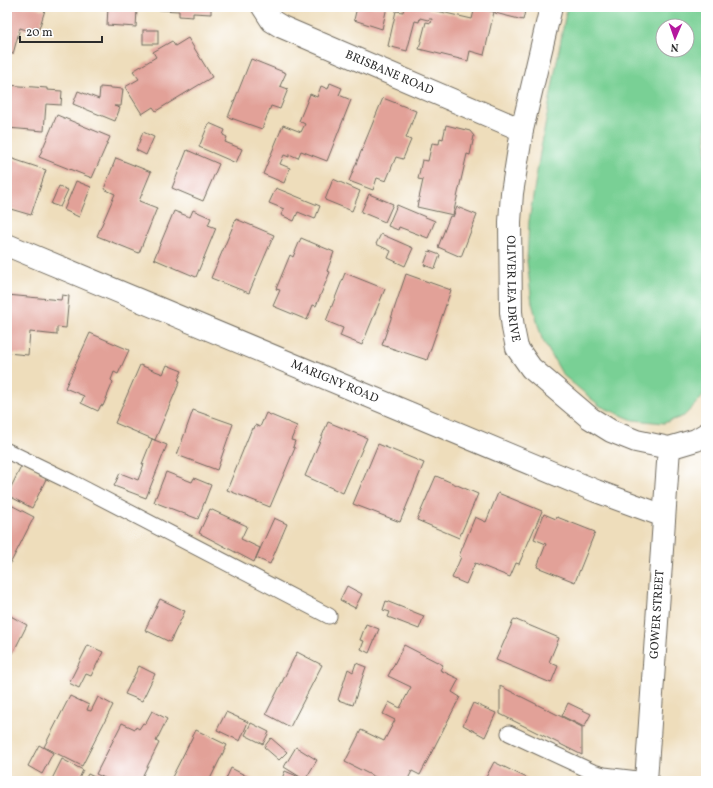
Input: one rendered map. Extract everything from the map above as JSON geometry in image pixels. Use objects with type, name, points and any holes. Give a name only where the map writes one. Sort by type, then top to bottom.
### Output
[{"type":"street","name":"BRISBANE ROAD","points":[[263,7],[272,21],[282,27],[522,130]]},
{"type":"street","name":"OLIVER LEA DRIVE","points":[[551,7],[522,130],[512,193],[510,222],[511,312],[518,348],[531,368],[590,418],[611,431],[636,441],[669,448],[696,440],[706,434]]},
{"type":"street","name":"MARIGNY ROAD","points":[[7,245],[596,491],[664,516]]},
{"type":"street","name":"GOWER STREET","points":[[646,781],[669,448]]},
{"type":"lane","points":[[7,451],[329,616]]},
{"type":"lane","points":[[509,733],[593,772],[646,781]]},
{"type":"green space","points":[[567,7],[706,7],[706,390],[705,394],[684,416],[664,423],[633,420],[600,406],[563,375],[542,339],[532,303],[527,261],[529,221]]},
{"type":"building","points":[[7,7],[33,7],[45,10],[39,29],[34,28],[33,32],[20,28],[13,54],[7,53]]},
{"type":"building","points":[[108,7],[124,7],[124,9],[137,10],[136,27],[107,25]]},
{"type":"building","points":[[143,7],[211,7],[211,14],[193,13],[193,17],[179,16],[179,11],[143,9]]},
{"type":"building","points":[[357,7],[387,7],[382,29],[354,20]]},
{"type":"building","points":[[404,7],[428,7],[428,9],[472,19],[475,7],[494,12],[484,55],[470,51],[468,61],[419,49],[426,22],[431,23],[432,19],[428,20],[420,18],[419,22],[415,21],[407,51],[388,46],[396,11],[403,12]]},
{"type":"building","points":[[496,7],[526,7],[523,20],[495,13]]},
{"type":"building","points":[[143,30],[158,30],[158,44],[143,44]]},
{"type":"building","points":[[188,38],[212,77],[156,111],[153,107],[142,114],[125,87],[139,79],[133,71],[156,57],[153,52],[172,41],[175,46]]},
{"type":"building","points":[[251,59],[286,73],[280,86],[288,89],[280,109],[271,106],[262,129],[228,117]]},
{"type":"building","points":[[330,83],[342,88],[339,95],[351,100],[327,161],[301,151],[298,158],[289,154],[289,157],[284,155],[280,164],[290,168],[284,183],[263,174],[283,125],[301,132],[305,124],[299,121],[310,94],[317,97],[321,86],[328,89]]},
{"type":"building","points":[[7,85],[47,88],[47,90],[62,91],[61,105],[46,104],[44,131],[7,128]]},
{"type":"building","points":[[100,87],[123,89],[121,106],[114,106],[120,108],[115,121],[73,104],[78,91],[99,99]]},
{"type":"building","points":[[383,98],[416,111],[406,138],[411,140],[403,159],[396,157],[386,181],[377,178],[373,190],[349,181]]},
{"type":"building","points":[[57,115],[110,137],[92,178],[39,157]]},
{"type":"building","points":[[209,123],[225,130],[223,135],[227,137],[225,142],[242,149],[236,163],[199,147]]},
{"type":"building","points":[[446,125],[470,131],[474,136],[470,155],[467,154],[453,215],[417,207],[423,180],[418,179],[422,160],[428,161],[432,143],[439,144],[440,138],[443,139]]},
{"type":"building","points":[[143,132],[154,137],[146,155],[136,150]]},
{"type":"building","points":[[187,150],[219,164],[203,201],[172,188]]},
{"type":"building","points":[[7,157],[46,170],[31,215],[7,208]]},
{"type":"building","points":[[116,158],[151,172],[139,201],[157,208],[139,253],[97,236],[115,194],[104,189]]},
{"type":"building","points":[[333,179],[360,191],[352,211],[325,200]]},
{"type":"building","points":[[76,181],[91,187],[79,217],[64,210]]},
{"type":"building","points":[[59,186],[68,190],[60,207],[51,204]]},
{"type":"building","points":[[276,188],[320,206],[315,219],[298,212],[294,221],[281,215],[284,209],[269,203]]},
{"type":"building","points":[[369,194],[393,204],[385,222],[361,212]]},
{"type":"building","points":[[397,205],[435,221],[428,238],[399,227],[398,230],[388,226]]},
{"type":"building","points":[[457,207],[477,215],[461,257],[438,247],[450,216],[453,217]]},
{"type":"building","points":[[193,210],[211,218],[208,225],[216,228],[196,277],[154,259],[174,211],[190,217]]},
{"type":"building","points":[[236,219],[274,235],[249,293],[211,278]]},
{"type":"building","points":[[381,234],[413,248],[405,266],[388,258],[391,251],[376,244]]},
{"type":"building","points":[[301,238],[334,252],[327,271],[330,272],[316,306],[313,305],[307,320],[273,306],[280,290],[276,289],[290,255],[293,257]]},
{"type":"building","points":[[429,251],[440,255],[435,269],[424,265]]},
{"type":"building","points":[[345,273],[385,289],[362,345],[340,336],[343,328],[326,321]]},
{"type":"building","points":[[406,274],[451,290],[427,360],[382,345]]},
{"type":"building","points":[[7,295],[61,300],[62,295],[69,296],[66,328],[57,327],[57,335],[30,332],[28,355],[7,353]]},
{"type":"building","points":[[90,333],[129,350],[118,374],[114,372],[111,380],[113,382],[103,406],[101,405],[98,411],[81,403],[84,396],[65,388]]},
{"type":"building","points":[[140,365],[163,374],[167,365],[182,371],[178,380],[180,381],[155,440],[115,423]]},
{"type":"building","points":[[193,410],[233,424],[217,470],[177,455]]},
{"type":"building","points":[[266,413],[297,426],[291,440],[295,441],[293,447],[295,448],[270,507],[227,490],[252,428],[254,429],[255,425],[260,427]]},
{"type":"building","points":[[328,422],[367,438],[343,493],[305,476]]},
{"type":"building","points":[[152,439],[167,445],[146,498],[114,486],[120,473],[138,480],[144,464],[142,464]]},
{"type":"building","points":[[378,444],[424,463],[400,522],[353,504]]},
{"type":"building","points":[[22,465],[47,477],[32,508],[7,495]]},
{"type":"building","points":[[166,472],[192,482],[194,478],[211,485],[198,519],[154,502]]},
{"type":"building","points":[[436,476],[478,494],[459,538],[417,520]]},
{"type":"building","points":[[498,493],[542,511],[519,564],[516,563],[510,577],[475,563],[466,584],[452,578],[461,557],[459,556],[475,517],[486,522]]},
{"type":"building","points":[[9,504],[34,517],[7,570],[7,508]]},
{"type":"building","points":[[210,509],[247,526],[241,539],[260,548],[254,562],[199,533]]},
{"type":"building","points":[[544,514],[556,519],[557,517],[595,532],[575,582],[537,567],[546,544],[534,539]]},
{"type":"building","points":[[274,518],[287,524],[270,564],[256,558]]},
{"type":"building","points":[[347,586],[362,594],[355,608],[340,600]]},
{"type":"building","points":[[160,599],[185,611],[170,642],[145,630]]},
{"type":"building","points":[[386,601],[424,616],[419,629],[388,617],[390,612],[383,610]]},
{"type":"building","points":[[7,614],[27,625],[13,653],[7,650]]},
{"type":"building","points":[[514,619],[559,638],[549,662],[558,666],[551,683],[496,660]]},
{"type":"building","points":[[366,624],[379,629],[369,653],[361,649],[364,641],[360,640]]},
{"type":"building","points":[[88,645],[103,652],[91,676],[86,674],[79,688],[69,683]]},
{"type":"building","points":[[404,645],[443,665],[440,670],[459,679],[452,692],[460,697],[420,775],[412,771],[407,781],[397,781],[387,776],[383,781],[345,762],[361,730],[384,741],[395,720],[383,714],[389,702],[400,708],[411,687],[388,676]]},
{"type":"building","points":[[297,652],[322,665],[290,727],[266,714]]},
{"type":"building","points":[[356,663],[366,667],[353,705],[338,700],[348,669],[353,672]]},
{"type":"building","points":[[139,666],[155,674],[142,701],[125,694]]},
{"type":"building","points":[[500,686],[582,727],[582,755],[500,714]]},
{"type":"building","points":[[70,696],[89,705],[87,710],[91,711],[98,697],[113,705],[82,766],[44,747]]},
{"type":"building","points":[[473,703],[496,713],[485,737],[463,725]]},
{"type":"building","points":[[568,703],[591,714],[584,727],[562,716]]},
{"type":"building","points":[[152,711],[167,719],[156,741],[159,743],[140,781],[111,781],[96,774],[122,723],[135,729],[136,727],[139,729],[143,723],[145,724]]},
{"type":"building","points":[[226,712],[248,722],[240,741],[217,730]]},
{"type":"building","points":[[251,723],[269,732],[263,744],[245,735]]},
{"type":"building","points":[[196,730],[227,745],[209,781],[170,781]]},
{"type":"building","points":[[271,738],[287,752],[279,760],[264,747]]},
{"type":"building","points":[[39,745],[53,753],[42,774],[28,766]]},
{"type":"building","points":[[296,747],[317,760],[305,780],[284,767]]},
{"type":"building","points":[[62,759],[83,770],[78,781],[51,781]]},
{"type":"building","points":[[494,762],[533,781],[484,781]]},
{"type":"building","points":[[231,768],[256,781],[225,781]]},
{"type":"building","points":[[285,771],[299,777],[298,781],[281,781]]},
{"type":"building","points":[[88,774],[103,781],[84,781]]}]
